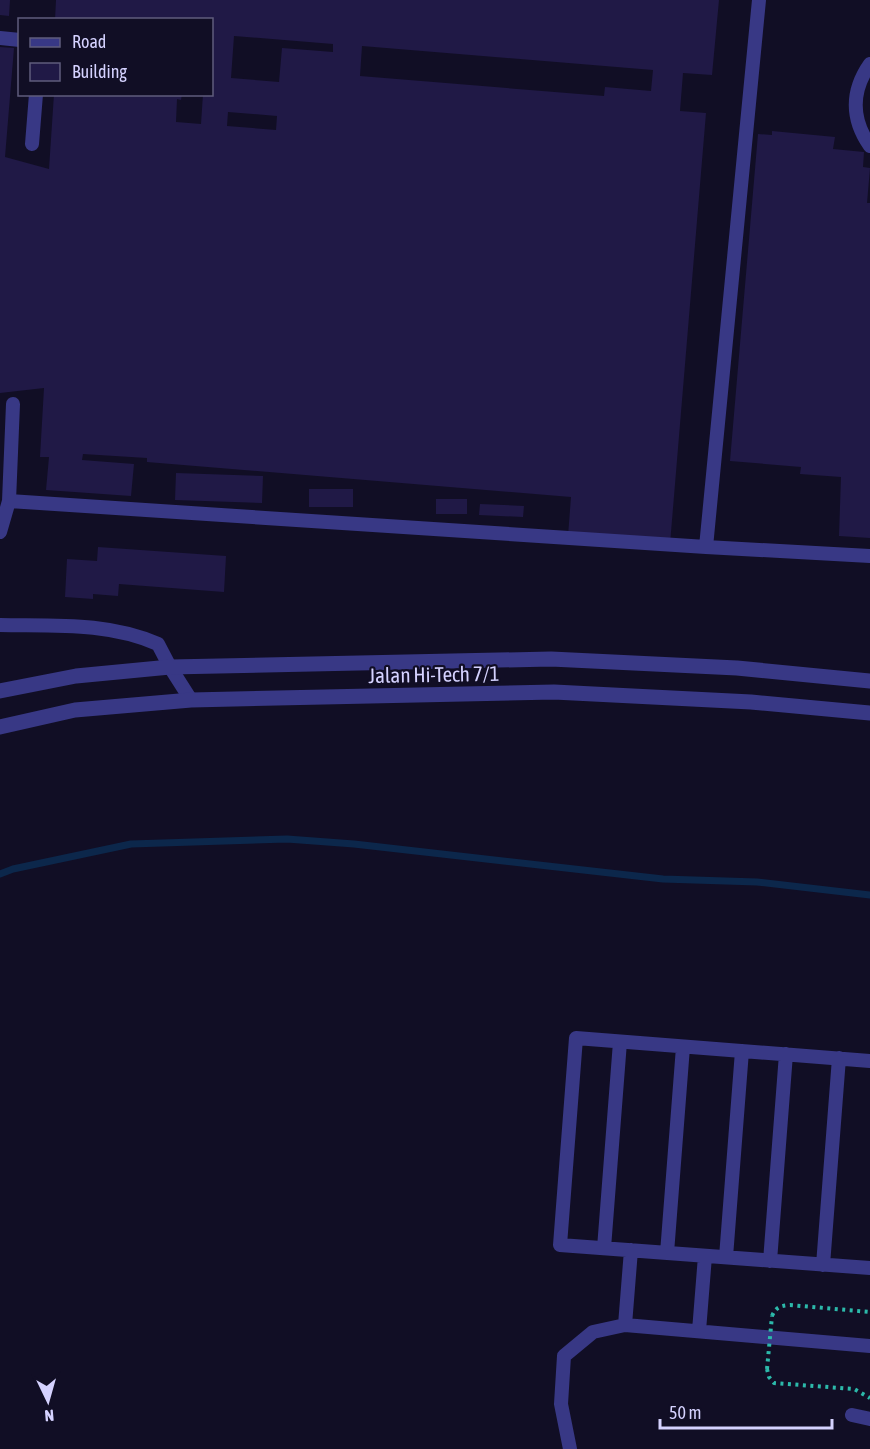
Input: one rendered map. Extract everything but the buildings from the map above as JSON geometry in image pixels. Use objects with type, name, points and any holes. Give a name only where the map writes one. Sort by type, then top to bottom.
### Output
[{"type":"street","name":"Jalan Hi-Tech 7/1","points":[[0,691],[76,676],[170,667],[551,659],[737,668],[870,681]]},
{"type":"street","name":"Jalan Hi-Tech 7/1","points":[[0,727],[75,710],[191,700],[554,692],[751,702],[870,713]]},
{"type":"lane","points":[[706,547],[759,0]]},
{"type":"lane","points":[[0,38],[18,40]]},
{"type":"lane","points":[[870,64],[857,88],[855,104],[856,118],[861,133],[870,146]]},
{"type":"lane","points":[[32,144],[36,96]]},
{"type":"lane","points":[[0,532],[9,501],[13,404]]},
{"type":"lane","points":[[9,501],[870,556]]},
{"type":"lane","points":[[0,625],[98,627],[135,634],[158,644],[191,700]]},
{"type":"lane","points":[[870,1061],[576,1038],[560,1245],[870,1268]]},
{"type":"lane","points":[[604,1248],[620,1042]]},
{"type":"lane","points":[[667,1253],[683,1047]]},
{"type":"lane","points":[[726,1257],[742,1051]]},
{"type":"lane","points":[[770,1261],[786,1054]]},
{"type":"lane","points":[[823,1265],[839,1058]]},
{"type":"lane","points":[[625,1325],[631,1250]]},
{"type":"lane","points":[[699,1331],[705,1256]]},
{"type":"lane","points":[[570,1449],[561,1404],[564,1356],[593,1332],[625,1325],[870,1346]]},
{"type":"lane","points":[[852,1415],[870,1419]]},
{"type":"path","points":[[870,1312],[790,1305],[775,1309],[772,1316],[768,1369],[769,1377],[774,1383],[854,1389],[870,1398]]},
{"type":"waterway","points":[[0,874],[13,869],[131,844],[287,839],[354,844],[663,879],[757,882],[870,895]]}]
